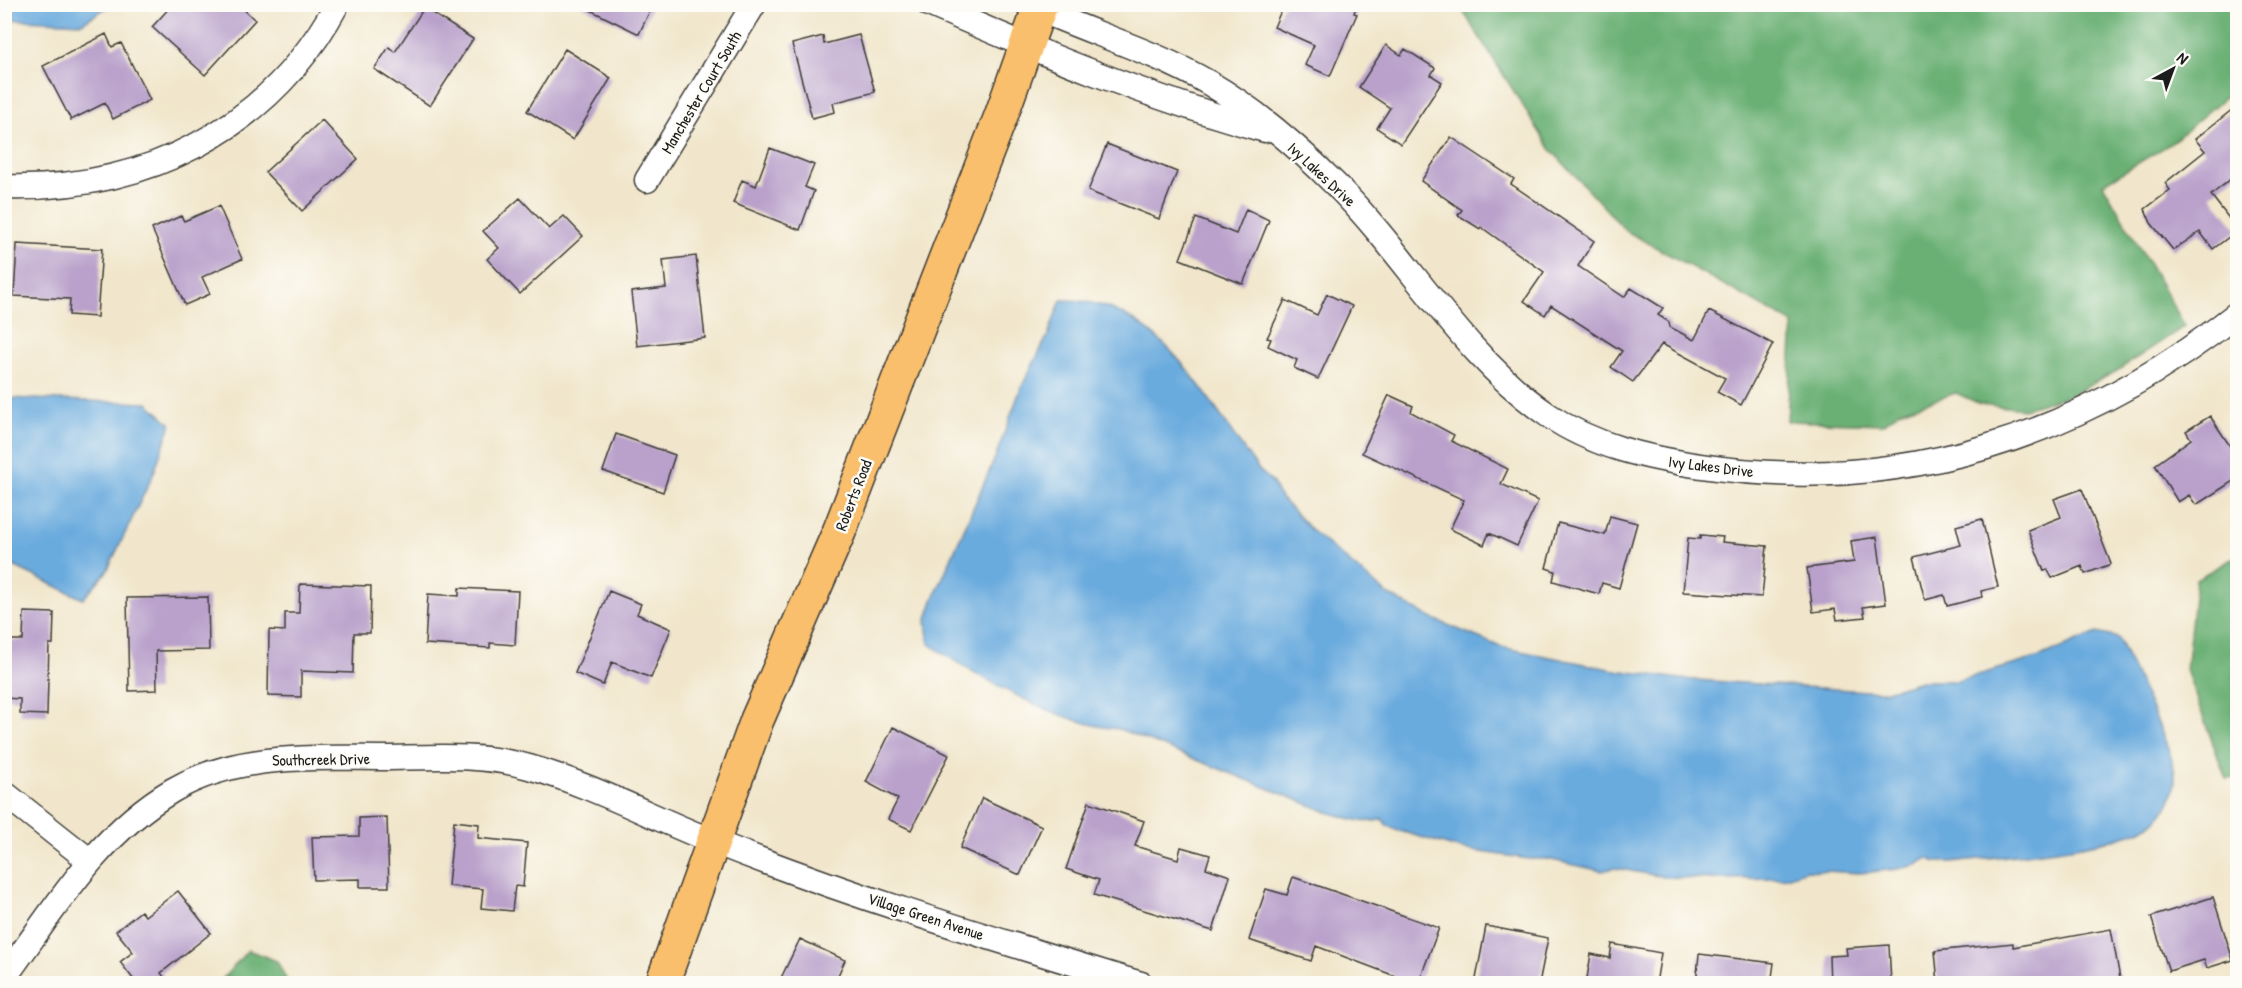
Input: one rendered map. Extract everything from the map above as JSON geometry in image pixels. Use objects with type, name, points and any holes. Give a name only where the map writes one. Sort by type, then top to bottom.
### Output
[{"type":"main road","name":"Roberts Road","points":[[662,984],[757,720],[839,532],[1026,47],[1036,6]]},
{"type":"street","points":[[4,187],[42,188],[88,183],[134,172],[196,147],[231,124],[264,97],[293,67],[319,34],[337,4]]},
{"type":"street","name":"Manchester Court South","points":[[647,180],[754,4]]},
{"type":"street","name":"Ivy Lakes Drive","points":[[928,4],[1026,47],[1147,93],[1207,114],[1276,133]]},
{"type":"street","name":"Ivy Lakes Drive","points":[[1036,6],[1146,52],[1210,83],[1276,133],[1355,204],[1478,354],[1512,387],[1564,426],[1621,449],[1659,460],[1782,474],[1839,474],[1884,470],[1984,449],[2040,430],[2113,396],[2187,350],[2238,313]]},
{"type":"street","name":"Southcreek Drive","points":[[4,978],[90,861],[141,811],[175,789],[209,773],[276,759],[486,759],[529,767],[713,842]]},
{"type":"street","points":[[4,793],[90,861]]},
{"type":"street","name":"Village Green Avenue","points":[[713,842],[965,929],[1141,984]]},
{"type":"green space","points":[[1459,5],[2237,5],[2237,87],[2170,144],[2103,184],[2185,326],[2115,372],[2071,395],[2024,409],[1980,404],[1956,393],[1900,411],[1883,424],[1787,421],[1793,323],[1626,231],[1551,150]]},
{"type":"green space","points":[[2237,556],[2237,778],[2226,779],[2186,670],[2196,579]]},
{"type":"green space","points":[[248,950],[277,961],[288,983],[219,983]]},
{"type":"water","points":[[4,5],[111,5],[82,23],[5,19]]},
{"type":"water","points":[[1061,300],[1096,304],[1127,316],[1154,335],[1200,386],[1259,470],[1273,483],[1279,496],[1313,532],[1387,594],[1431,618],[1501,647],[1615,670],[1681,679],[1867,691],[1886,691],[1921,681],[1957,681],[2040,657],[2097,633],[2118,638],[2168,748],[2175,777],[2172,797],[2157,820],[2134,833],[2111,840],[2055,850],[1951,862],[1936,862],[1928,858],[1917,865],[1860,873],[1807,870],[1783,878],[1665,877],[1614,868],[1602,871],[1547,859],[1529,859],[1461,849],[1400,831],[1388,826],[1382,819],[1370,822],[1350,819],[1119,729],[1096,726],[1046,709],[971,671],[929,644],[926,622],[933,600],[995,458],[1021,388],[1048,335]]},
{"type":"water","points":[[5,398],[148,403],[171,424],[153,475],[107,571],[83,599],[5,562]]},
{"type":"building","points":[[173,4],[238,4],[255,20],[205,75],[152,27]]},
{"type":"building","points":[[578,4],[653,4],[639,34]]},
{"type":"building","points":[[1284,4],[1357,4],[1354,13],[1357,14],[1330,76],[1305,65],[1314,45],[1274,27]]},
{"type":"building","points":[[424,8],[473,39],[430,106],[374,69],[389,47],[395,52]]},
{"type":"building","points":[[106,34],[112,47],[121,43],[150,100],[113,119],[105,103],[71,120],[43,66]]},
{"type":"building","points":[[859,35],[875,92],[833,103],[835,112],[812,118],[792,44],[823,36],[824,44]]},
{"type":"building","points":[[1386,45],[1401,55],[1405,49],[1435,68],[1431,75],[1442,82],[1401,144],[1377,128],[1390,108],[1359,87]]},
{"type":"building","points":[[565,49],[611,78],[573,140],[527,111]]},
{"type":"building","points":[[2238,105],[2238,173],[2211,195],[2238,230],[2213,249],[2200,232],[2173,250],[2151,223],[2145,209],[2170,190],[2165,183],[2205,151],[2195,139]]},
{"type":"building","points":[[322,120],[358,159],[302,211],[265,172]]},
{"type":"building","points":[[1451,137],[1514,179],[1511,184],[1594,241],[1578,266],[1624,297],[1631,288],[1663,308],[1658,315],[1669,322],[1670,327],[1694,340],[1709,311],[1773,344],[1741,405],[1717,392],[1725,378],[1662,344],[1633,382],[1611,367],[1622,351],[1551,305],[1545,315],[1524,301],[1544,272],[1481,227],[1480,229],[1458,215],[1462,210],[1421,181]]},
{"type":"building","points":[[1107,144],[1177,172],[1159,219],[1088,191]]},
{"type":"building","points":[[770,148],[814,165],[805,187],[814,191],[800,230],[733,203],[742,180],[756,186]]},
{"type":"building","points":[[520,198],[549,229],[564,216],[583,236],[520,294],[487,259],[499,248],[483,231]]},
{"type":"building","points":[[219,206],[242,259],[202,277],[210,294],[185,305],[152,229],[181,216],[184,221]]},
{"type":"building","points":[[1246,209],[1269,220],[1243,284],[1180,259],[1196,218],[1236,234]]},
{"type":"building","points":[[17,244],[102,249],[97,317],[69,315],[70,299],[14,296]]},
{"type":"building","points":[[696,256],[705,338],[637,346],[631,292],[666,288],[663,260]]},
{"type":"building","points":[[1327,294],[1352,306],[1318,379],[1294,368],[1297,360],[1268,346],[1271,339],[1267,338],[1285,300],[1317,315]]},
{"type":"building","points":[[1389,395],[1413,406],[1411,412],[1454,435],[1451,441],[1508,469],[1501,484],[1538,501],[1517,546],[1489,533],[1484,545],[1450,529],[1464,500],[1362,453]]},
{"type":"building","points":[[2210,416],[2238,458],[2238,478],[2196,505],[2189,495],[2178,502],[2155,465],[2191,439],[2186,431]]},
{"type":"building","points":[[616,434],[675,455],[663,492],[603,471]]},
{"type":"building","points":[[2082,489],[2111,564],[2085,574],[2082,566],[2052,578],[2048,570],[2044,571],[2028,530],[2061,517],[2054,499]]},
{"type":"building","points":[[1610,516],[1637,523],[1619,588],[1602,583],[1599,594],[1553,581],[1555,571],[1546,568],[1558,523],[1605,535]]},
{"type":"building","points":[[1982,519],[1998,587],[1981,591],[1982,597],[1947,606],[1944,595],[1925,600],[1914,557],[1961,545],[1956,526]]},
{"type":"building","points":[[1700,535],[1723,537],[1722,542],[1767,546],[1762,597],[1683,592],[1688,538],[1700,539]]},
{"type":"building","points":[[1877,537],[1886,604],[1863,607],[1865,617],[1837,620],[1835,609],[1813,612],[1807,568],[1854,562],[1851,541]]},
{"type":"building","points":[[300,584],[371,586],[370,633],[354,633],[353,673],[301,671],[301,697],[268,696],[269,630],[285,631],[285,613],[299,613]]},
{"type":"building","points":[[459,588],[518,591],[515,645],[490,643],[490,648],[425,644],[428,594],[459,596]]},
{"type":"building","points":[[609,591],[641,604],[637,614],[671,629],[651,678],[612,662],[603,685],[575,673]]},
{"type":"building","points":[[208,597],[209,650],[156,651],[157,690],[129,691],[127,598]]},
{"type":"building","points":[[24,612],[54,613],[53,644],[49,644],[47,715],[20,714],[20,699],[4,698],[4,640],[23,640]]},
{"type":"building","points":[[893,727],[949,755],[911,830],[888,819],[898,799],[866,782]]},
{"type":"building","points":[[982,798],[1042,826],[1020,875],[960,848]]},
{"type":"building","points":[[1089,802],[1144,821],[1135,846],[1178,859],[1181,847],[1210,855],[1206,868],[1230,876],[1213,931],[1094,895],[1099,880],[1066,869]]},
{"type":"building","points":[[387,817],[389,887],[360,887],[360,879],[314,880],[312,837],[359,836],[359,818]]},
{"type":"building","points":[[454,821],[479,824],[478,838],[527,843],[523,887],[515,886],[512,911],[481,908],[483,889],[448,886]]},
{"type":"building","points":[[1293,877],[1439,928],[1418,984],[1392,984],[1395,976],[1316,946],[1311,961],[1249,940],[1266,889],[1287,895]]},
{"type":"building","points":[[178,891],[211,933],[161,973],[169,984],[137,984],[120,962],[133,952],[116,931],[141,911],[145,916]]},
{"type":"building","points":[[2213,897],[2233,960],[2207,968],[2204,960],[2169,971],[2151,917]]},
{"type":"building","points":[[1486,926],[1548,938],[1539,984],[1475,984]]},
{"type":"building","points":[[2111,929],[2121,984],[1938,984],[1935,951],[2013,943],[2013,947]]},
{"type":"building","points":[[800,939],[845,960],[834,984],[778,984]]},
{"type":"building","points":[[1612,944],[1661,953],[1656,984],[1586,984],[1591,954],[1610,958]]},
{"type":"building","points":[[1889,945],[1891,984],[1830,984],[1829,956],[1847,955],[1846,948]]},
{"type":"building","points":[[1699,954],[1774,963],[1771,984],[1696,984]]}]
